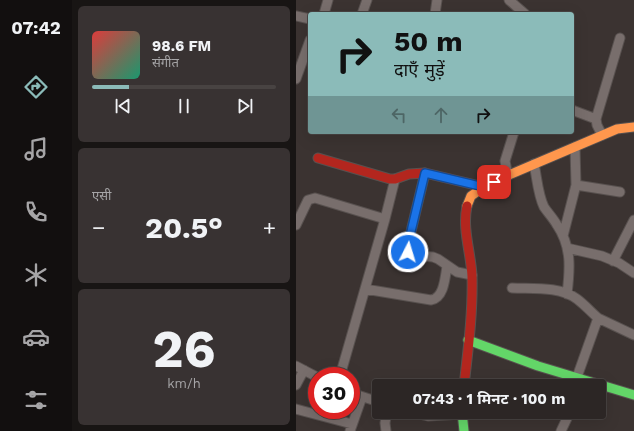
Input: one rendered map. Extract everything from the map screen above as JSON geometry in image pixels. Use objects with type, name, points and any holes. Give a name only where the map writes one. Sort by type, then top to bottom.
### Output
[{"type":"street","points":[[325,12],[328,0]]},
{"type":"street","points":[[363,12],[367,0]]},
{"type":"street","points":[[435,12],[437,0]]},
{"type":"street","points":[[509,0],[523,12]]},
{"type":"street","points":[[296,16],[308,19]]},
{"type":"street","points":[[602,136],[596,119],[620,38]]},
{"type":"street","points":[[296,79],[308,46]]},
{"type":"street","points":[[574,111],[596,119]]},
{"type":"street","points":[[465,379],[471,317],[472,275],[465,216],[471,196],[484,187],[534,164],[617,129],[634,127]]},
{"type":"street","points":[[508,176],[506,161],[513,134]]},
{"type":"street","points":[[563,236],[576,185],[575,147]]},
{"type":"street","points":[[318,158],[390,179],[395,179],[409,174],[425,173],[484,187]]},
{"type":"street","points":[[534,164],[544,207],[557,224],[567,248],[570,264],[567,294]]},
{"type":"street","points":[[425,173],[407,249],[408,252],[412,255],[433,257],[457,272],[472,275]]},
{"type":"street","points":[[343,367],[395,179]]},
{"type":"street","points":[[576,185],[620,192]]},
{"type":"street","points":[[296,225],[308,200],[315,198],[385,218]]},
{"type":"street","points":[[613,261],[634,220]]},
{"type":"street","points":[[567,248],[602,256],[634,273]]},
{"type":"street","points":[[365,288],[431,300],[435,299],[441,294],[448,266]]},
{"type":"street","points":[[512,288],[550,290],[567,294],[580,301],[598,318],[634,335]]},
{"type":"street","points":[[582,379],[598,318]]},
{"type":"street","points":[[468,340],[575,379]]},
{"type":"street","points":[[296,385],[300,368]]},
{"type":"street","points":[[606,388],[634,395]]},
{"type":"street","points":[[296,409],[351,427],[362,397],[372,400]]},
{"type":"street","points":[[386,419],[386,431]]},
{"type":"street","points":[[463,419],[464,431]]},
{"type":"street","points":[[562,431],[567,419]]},
{"type":"traffic: fast","points":[[468,340],[538,366],[634,395]]},
{"type":"traffic: fast","points":[[463,419],[464,431]]},
{"type":"traffic: slow","points":[[467,206],[471,196],[484,187],[504,177],[617,129],[634,127]]},
{"type":"traffic: jam","points":[[318,158],[390,179],[395,179],[409,174],[425,173],[484,187]]},
{"type":"traffic: jam","points":[[465,379],[472,304],[472,276],[466,223],[467,206]]},
{"type":"route","points":[[408,252],[408,244],[425,173],[484,187],[494,182]]}]
